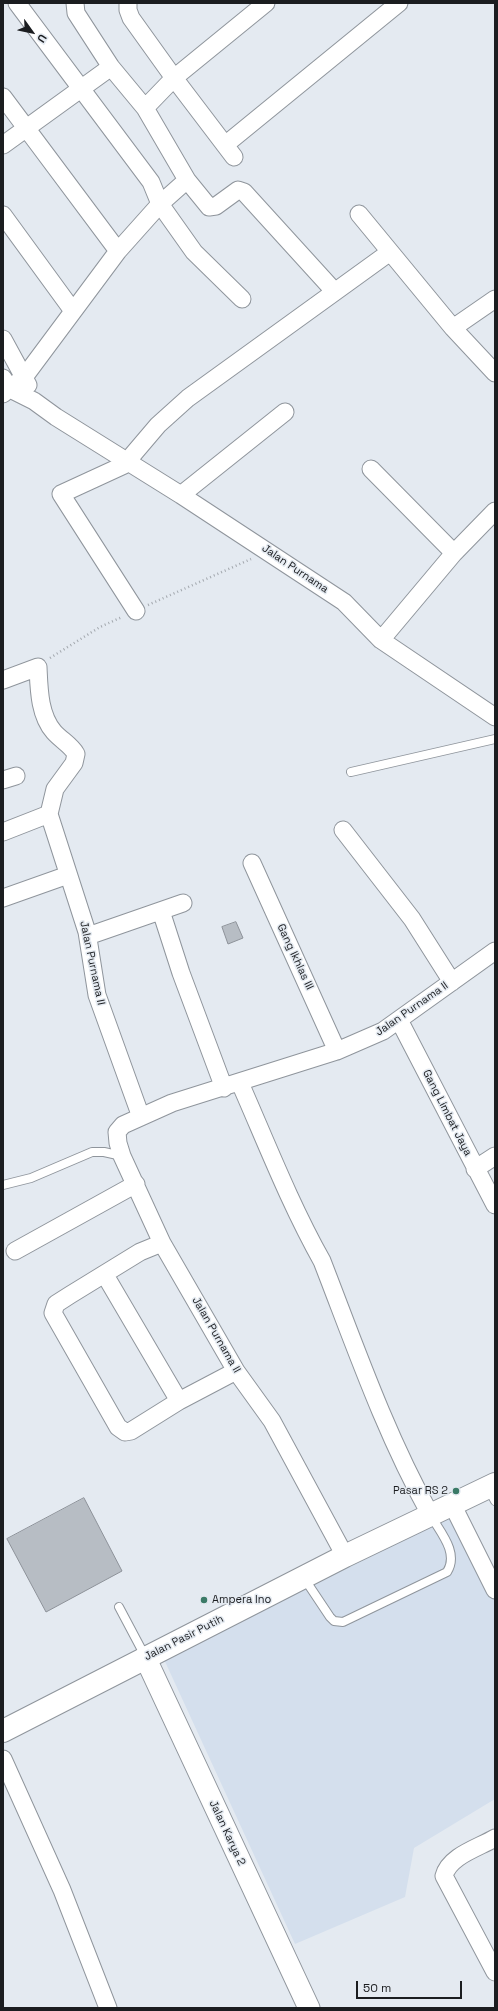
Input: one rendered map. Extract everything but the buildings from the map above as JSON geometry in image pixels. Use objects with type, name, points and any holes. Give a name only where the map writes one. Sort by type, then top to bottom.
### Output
[{"type":"highway","name":"Jalan Pasir Putih","points":[[3,1731],[145,1657],[430,1514],[452,1504],[493,1491]]},
{"type":"street","points":[[17,3],[151,182],[160,204],[194,252],[242,299]]},
{"type":"street","points":[[75,3],[76,13],[111,67],[145,108],[187,180],[209,207],[216,206],[238,190],[244,192],[335,292]]},
{"type":"street","points":[[128,3],[128,10],[131,18],[174,78],[230,151],[399,3]]},
{"type":"street","points":[[145,108],[174,78],[266,3]]},
{"type":"street","points":[[3,145],[111,67]]},
{"type":"street","points":[[3,98],[118,251]]},
{"type":"street","points":[[5,387],[25,376],[118,251],[160,204],[187,180]]},
{"type":"street","points":[[3,214],[73,311]]},
{"type":"street","points":[[359,214],[453,328],[495,373]]},
{"type":"street","points":[[136,611],[60,494],[120,468],[128,462],[158,425],[188,398],[390,252]]},
{"type":"street","points":[[453,328],[495,299]]},
{"type":"street","points":[[3,339],[25,376],[34,401]]},
{"type":"street","name":"Jalan Purnama","points":[[5,387],[34,401],[84,435],[181,495],[344,602],[381,640],[492,710]]},
{"type":"street","points":[[181,495],[285,412]]},
{"type":"street","points":[[371,469],[454,553]]},
{"type":"street","points":[[381,640],[454,553],[495,511]]},
{"type":"street","points":[[3,680],[38,667],[39,685],[47,722],[55,733],[69,745],[76,754],[74,763],[55,789],[49,814],[3,832]]},
{"type":"street","name":"Jalan Purnama II","points":[[49,814],[88,936],[97,995],[142,1117]]},
{"type":"street","points":[[343,830],[412,919],[452,982]]},
{"type":"street","name":"Gang Ikhlas III","points":[[252,863],[337,1052]]},
{"type":"street","points":[[3,898],[68,876]]},
{"type":"street","points":[[88,936],[183,903]]},
{"type":"street","points":[[161,911],[181,973],[224,1088]]},
{"type":"street","name":"Jalan Purnama II","points":[[345,1556],[272,1421],[236,1371],[162,1242],[122,1156],[118,1143],[118,1132],[124,1124],[172,1103],[337,1052],[383,1031],[495,951]]},
{"type":"street","name":"Gang Limbat Jaya","points":[[399,1020],[495,1206]]},
{"type":"street","points":[[240,1082],[311,1242],[322,1261],[377,1406],[407,1472],[430,1514]]},
{"type":"street","points":[[475,1169],[495,1156]]},
{"type":"street","points":[[16,1250],[136,1184]]},
{"type":"street","points":[[162,1242],[140,1252],[56,1304],[53,1313],[118,1428],[126,1432],[131,1431],[179,1401],[236,1371]]},
{"type":"street","points":[[105,1275],[179,1401]]},
{"type":"street","points":[[452,1504],[495,1590]]},
{"type":"street","name":"Jalan Karya 2","points":[[145,1657],[309,2008]]},
{"type":"street","points":[[3,1759],[62,1890],[108,2008]]},
{"type":"street","points":[[495,1838],[456,1859],[447,1867],[444,1876],[495,1972]]},
{"type":"lane","points":[[351,772],[495,739]]},
{"type":"lane","points":[[3,1185],[31,1178],[92,1152],[104,1152],[122,1156]]},
{"type":"lane","points":[[303,1577],[330,1618],[334,1621],[343,1622],[447,1572],[452,1565],[452,1552],[430,1514]]},
{"type":"lane","points":[[119,1607],[145,1657]]},
{"type":"shaded area","points":[[456,1512],[495,1603],[495,1799],[414,1848],[405,1897],[295,1944],[162,1655]]},
{"type":"place","name":"Pasar RS 2","points":[[456,1491]]},
{"type":"place","name":"Ampera Ino","points":[[204,1600]]}]
